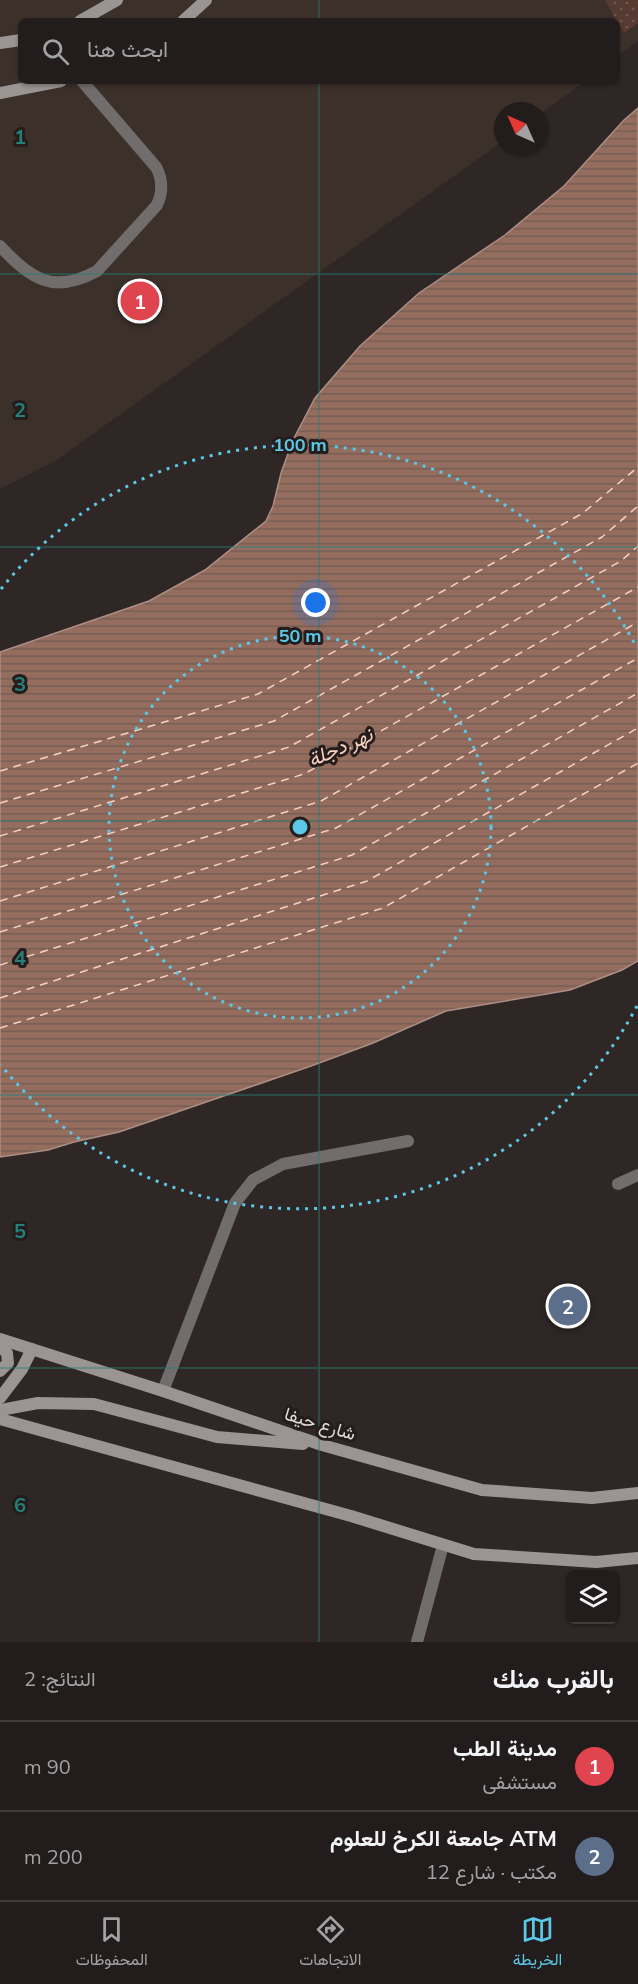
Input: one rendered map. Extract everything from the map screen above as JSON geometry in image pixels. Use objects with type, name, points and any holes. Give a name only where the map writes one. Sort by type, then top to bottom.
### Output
[{"type":"main road","points":[[85,18],[117,0]]},
{"type":"main road","points":[[186,18],[206,0]]},
{"type":"main road","points":[[0,43],[18,40]]},
{"type":"main road","points":[[0,93],[46,84]]},
{"type":"main road","name":"شارع حيفا","points":[[0,1339],[164,1391],[322,1445],[482,1490],[592,1498],[638,1493]]},
{"type":"main road","points":[[0,1347],[7,1353],[8,1363],[0,1371]]},
{"type":"main road","points":[[0,1398],[22,1369],[32,1349]]},
{"type":"main road","points":[[0,1410],[38,1403],[94,1404],[217,1437],[322,1445]]},
{"type":"main road","points":[[0,1419],[351,1516],[474,1554],[596,1562],[638,1558]]},
{"type":"street","points":[[0,246],[31,275],[44,281],[72,282],[97,271],[157,205],[162,182],[156,167],[85,84]]},
{"type":"street","points":[[164,1391],[235,1203],[253,1180],[283,1164],[408,1141]]},
{"type":"street","points":[[618,1184],[638,1176]]},
{"type":"street","points":[[417,1642],[443,1545]]},
{"type":"shaded area","points":[[0,0],[638,0],[638,41],[620,55],[620,18],[18,18],[18,84],[581,84],[548,108],[548,102],[494,102],[494,147],[55,461],[0,489]]},
{"type":"shaded area","points":[[605,0],[638,0],[638,23],[624,33],[620,26],[620,18],[615,18]]},
{"type":"water","name":"نهر دجلة","points":[[638,108],[638,961],[622,970],[570,990],[446,1011],[373,1043],[311,1066],[119,1132],[48,1150],[0,1157],[0,652],[149,601],[205,570],[266,521],[273,506],[281,473],[293,440],[315,398],[360,346],[419,293],[505,235],[564,186],[624,120]]},
{"type":"ferry route","points":[[0,771],[258,694],[583,513],[638,467]]},
{"type":"ferry route","points":[[0,803],[274,721],[602,537],[638,506]]},
{"type":"ferry route","points":[[0,836],[289,747],[621,561],[638,546]]},
{"type":"ferry route","points":[[0,867],[304,774],[638,587]]},
{"type":"ferry route","points":[[0,901],[321,801],[638,622]]},
{"type":"ferry route","points":[[0,932],[336,828],[638,658]]},
{"type":"ferry route","points":[[0,965],[352,855],[638,693]]},
{"type":"ferry route","points":[[0,998],[367,881],[638,728]]},
{"type":"ferry route","points":[[0,1028],[383,908],[638,763]]},
{"type":"place","name":"مدينة الطب","points":[[140,301]]},
{"type":"place","name":"ATM جامعة الكرخ للعلوم","points":[[568,1306]]}]
